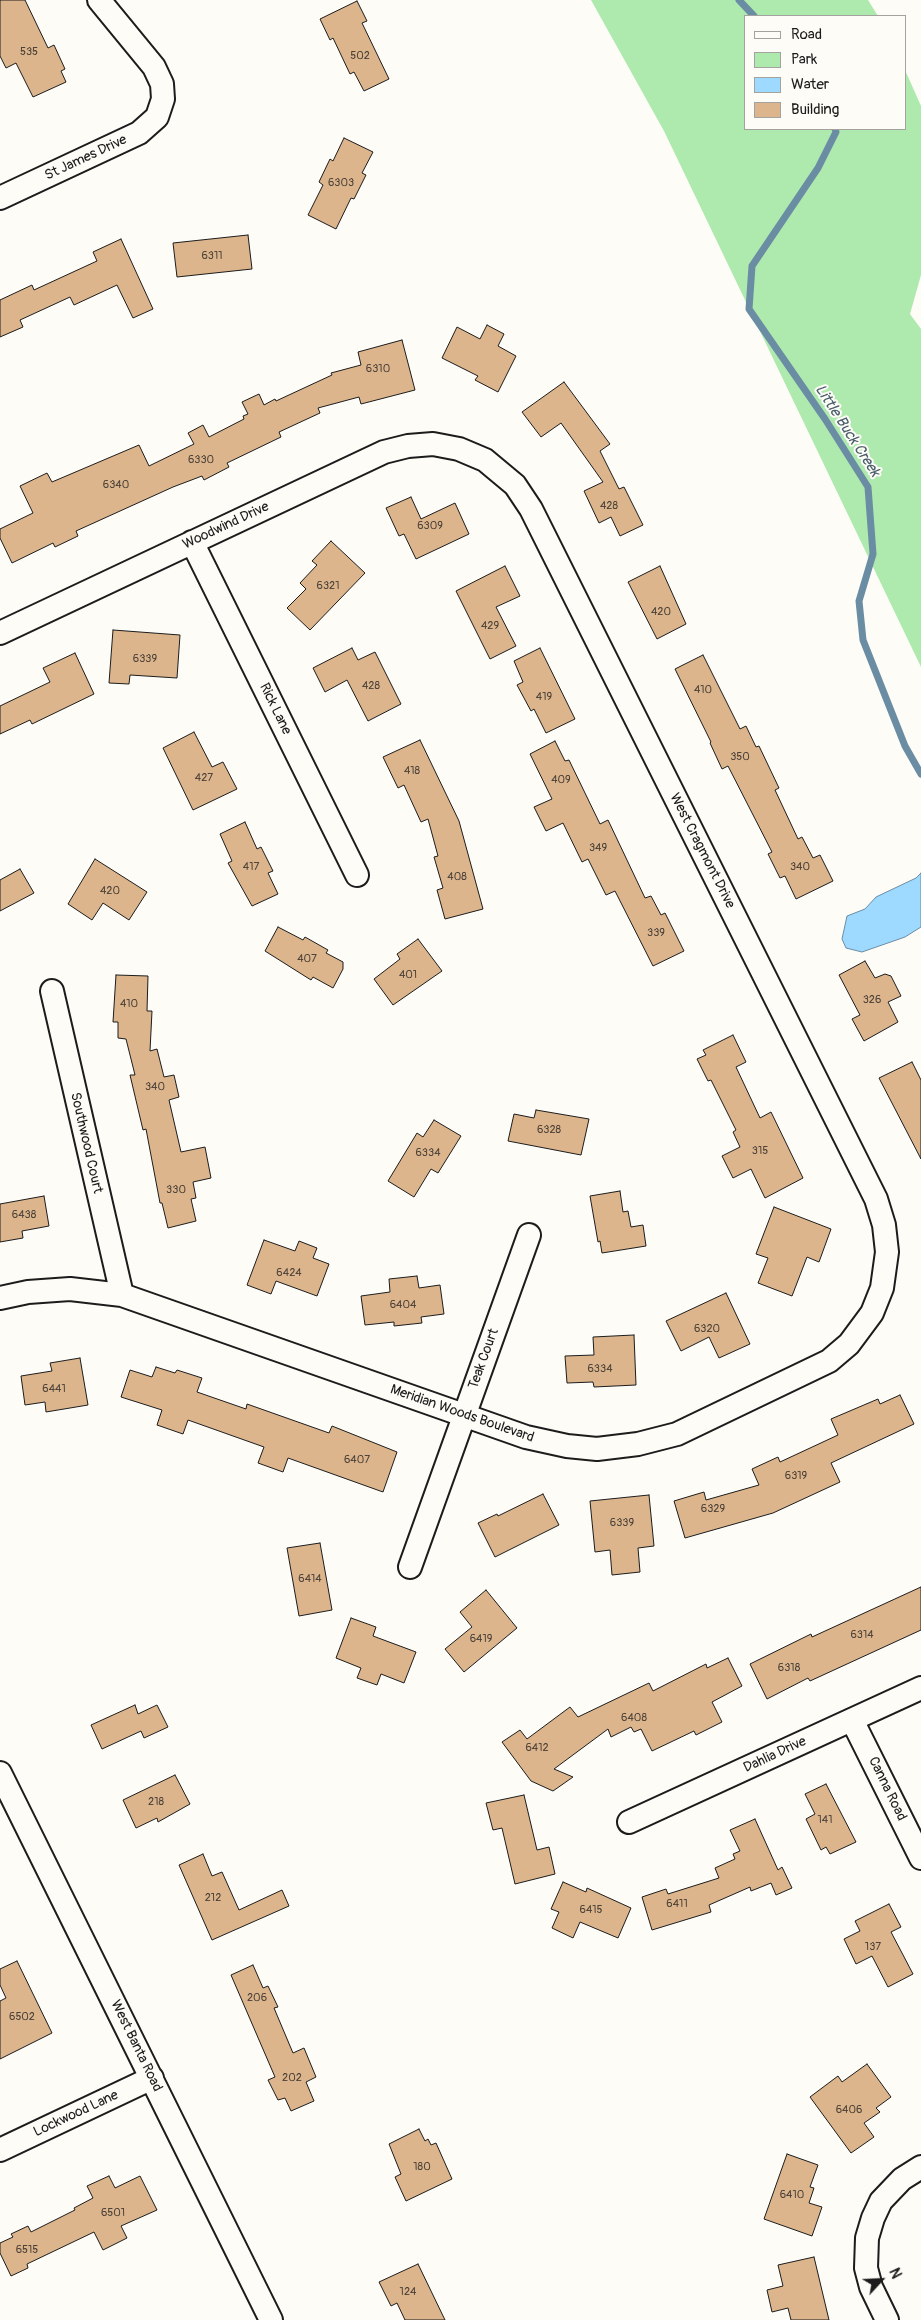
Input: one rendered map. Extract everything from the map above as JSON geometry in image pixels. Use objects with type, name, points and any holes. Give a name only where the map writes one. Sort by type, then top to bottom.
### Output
[{"type":"street","name":"St James Drive","points":[[0,198],[139,133],[154,121],[162,106],[162,84],[154,67],[99,0]]},
{"type":"street","name":"Woodwind Drive","points":[[0,633],[384,452],[424,444],[458,449]]},
{"type":"street","name":"West Cragmont Drive","points":[[458,449],[486,460],[501,472],[515,485],[531,509],[876,1199],[887,1243],[882,1288]]},
{"type":"street","name":"Rick Lane","points":[[192,542],[357,875]]},
{"type":"street","name":"Southwood Court","points":[[52,990],[122,1295]]},
{"type":"street","name":"Teak Court","points":[[410,1567],[529,1236]]},
{"type":"street","name":"Meridian Woods Boulevard","points":[[0,1298],[28,1292],[64,1289],[122,1295],[526,1437],[576,1448],[618,1447],[658,1440],[686,1430],[829,1361],[843,1350],[861,1330],[872,1314],[882,1288]]},
{"type":"street","name":"Dahlia Drive","points":[[629,1822],[921,1688]]},
{"type":"street","name":"Canna Road","points":[[852,1720],[921,1858]]},
{"type":"street","name":"West Banta Road","points":[[0,1772],[271,2320]]},
{"type":"street","name":"Lockwood Lane","points":[[0,2150],[152,2078]]},
{"type":"street","points":[[887,2320],[871,2287],[866,2268],[867,2238],[876,2210],[888,2192],[902,2179],[921,2167]]},
{"type":"green space","points":[[591,0],[868,0],[877,15],[744,15],[744,130],[906,130],[906,72],[921,106],[921,275],[910,314],[921,329],[921,667],[664,131]]},
{"type":"water","points":[[921,873],[921,927],[905,937],[862,952],[846,948],[842,939],[847,916],[865,909],[876,897],[916,878]]},
{"type":"building","points":[[0,0],[25,0],[48,48],[54,45],[65,69],[61,71],[66,82],[33,97],[16,63],[6,68],[0,56]]},
{"type":"building","points":[[357,1],[367,21],[362,23],[389,79],[364,91],[354,72],[350,74],[333,38],[330,40],[320,19]]},
{"type":"building","points":[[344,138],[373,152],[362,173],[366,175],[354,199],[351,198],[336,229],[308,215],[323,185],[319,182],[330,159],[333,161]]},
{"type":"building","points":[[248,235],[252,269],[177,277],[173,243]]},
{"type":"building","points":[[121,239],[153,309],[133,318],[117,285],[74,305],[70,297],[20,320],[23,327],[0,337],[0,300],[32,285],[34,290],[97,261],[93,252]]},
{"type":"building","points":[[487,325],[504,334],[498,346],[516,356],[498,392],[475,380],[478,376],[442,358],[457,327],[480,339]]},
{"type":"building","points":[[402,340],[415,390],[361,404],[359,397],[318,408],[320,413],[279,432],[281,437],[227,463],[229,467],[204,480],[202,476],[173,487],[76,531],[78,536],[55,547],[53,543],[12,563],[0,538],[0,529],[33,513],[20,486],[47,473],[52,482],[139,445],[149,466],[194,444],[188,433],[203,425],[209,437],[244,419],[243,416],[248,414],[242,402],[259,394],[264,405],[275,399],[276,401],[332,375],[331,373],[361,365],[358,352]]},
{"type":"building","points":[[564,382],[610,444],[600,451],[619,489],[624,487],[643,525],[620,536],[611,517],[599,523],[584,491],[603,482],[561,423],[541,437],[522,412]]},
{"type":"building","points":[[411,497],[421,519],[455,503],[469,534],[416,559],[404,534],[399,536],[386,508]]},
{"type":"building","points":[[331,541],[365,573],[310,630],[287,608],[306,589],[300,583],[317,565],[312,561]]},
{"type":"building","points":[[505,566],[520,596],[496,607],[516,646],[490,659],[456,591]]},
{"type":"building","points":[[660,566],[686,624],[657,639],[628,582]]},
{"type":"building","points":[[113,630],[180,635],[177,678],[130,675],[129,684],[109,683]]},
{"type":"building","points":[[352,648],[358,660],[375,652],[401,704],[368,721],[347,680],[325,692],[313,668]]},
{"type":"building","points":[[540,648],[575,719],[546,733],[534,709],[531,711],[517,685],[523,682],[514,661]]},
{"type":"building","points":[[75,653],[94,694],[32,724],[30,720],[0,734],[0,706],[50,682],[43,668]]},
{"type":"building","points":[[703,655],[740,729],[746,726],[756,747],[759,746],[779,788],[775,790],[798,839],[802,837],[813,858],[820,855],[833,881],[796,899],[785,876],[780,878],[768,854],[772,852],[728,766],[722,769],[711,742],[675,669]]},
{"type":"building","points":[[194,732],[212,767],[223,762],[237,789],[193,810],[163,748]]},
{"type":"building","points":[[420,740],[459,821],[483,909],[445,919],[437,890],[443,888],[434,857],[438,856],[428,819],[421,822],[404,785],[398,788],[383,757]]},
{"type":"building","points":[[555,741],[565,761],[569,760],[600,824],[608,820],[645,898],[651,896],[661,915],[665,913],[684,951],[653,966],[615,891],[606,895],[588,859],[582,862],[563,823],[546,831],[534,807],[552,799],[530,754]]},
{"type":"building","points":[[245,822],[257,849],[261,847],[273,871],[268,873],[278,894],[252,906],[228,863],[232,861],[220,834]]},
{"type":"building","points":[[95,859],[147,892],[129,920],[103,903],[92,920],[68,904]]},
{"type":"building","points":[[20,869],[34,893],[0,911],[0,880]]},
{"type":"building","points":[[278,927],[303,940],[305,937],[328,950],[326,953],[343,962],[343,969],[333,988],[313,977],[311,980],[265,951]]},
{"type":"building","points":[[418,939],[442,971],[393,1005],[374,979],[400,959],[397,954]]},
{"type":"building","points":[[865,961],[875,978],[885,974],[891,976],[901,996],[888,1002],[898,1022],[864,1041],[852,1019],[860,1015],[839,975]]},
{"type":"building","points":[[116,975],[148,976],[147,1011],[152,1011],[150,1051],[157,1049],[164,1077],[174,1075],[179,1097],[169,1100],[181,1152],[205,1147],[211,1178],[193,1182],[196,1198],[191,1199],[196,1221],[168,1228],[162,1203],[160,1203],[146,1129],[143,1130],[130,1075],[135,1075],[126,1039],[118,1038],[118,1022],[113,1022]]},
{"type":"building","points":[[733,1035],[746,1062],[736,1067],[760,1118],[771,1112],[803,1178],[765,1198],[751,1169],[733,1178],[722,1156],[740,1147],[733,1132],[736,1130],[711,1080],[708,1081],[697,1059],[706,1055],[703,1050]]},
{"type":"building","points":[[912,1062],[921,1080],[921,1159],[879,1078]]},
{"type":"building","points":[[536,1110],[589,1119],[581,1155],[508,1141],[514,1114],[534,1118]]},
{"type":"building","points":[[434,1120],[461,1136],[438,1173],[431,1169],[414,1197],[388,1181],[417,1133],[423,1137]]},
{"type":"building","points":[[620,1191],[623,1212],[628,1211],[631,1227],[643,1225],[646,1246],[602,1253],[600,1241],[598,1242],[590,1196]]},
{"type":"building","points":[[44,1196],[49,1226],[22,1231],[23,1238],[0,1242],[0,1204]]},
{"type":"building","points":[[774,1207],[831,1229],[819,1262],[807,1257],[792,1296],[758,1283],[768,1258],[756,1254]]},
{"type":"building","points":[[264,1240],[295,1251],[299,1241],[317,1248],[313,1258],[329,1264],[317,1296],[276,1281],[271,1294],[247,1285]]},
{"type":"building","points":[[417,1276],[419,1288],[440,1285],[444,1314],[421,1317],[422,1323],[394,1326],[394,1322],[365,1325],[361,1296],[390,1292],[389,1279]]},
{"type":"building","points":[[726,1293],[750,1344],[719,1358],[709,1337],[681,1351],[666,1321]]},
{"type":"building","points":[[634,1335],[636,1385],[594,1387],[593,1382],[567,1383],[565,1356],[594,1355],[593,1337]]},
{"type":"building","points":[[80,1358],[88,1405],[46,1412],[45,1402],[25,1405],[21,1376],[52,1371],[50,1363]]},
{"type":"building","points":[[156,1367],[175,1373],[177,1370],[202,1378],[197,1392],[246,1409],[247,1404],[329,1433],[332,1426],[397,1452],[383,1492],[288,1458],[283,1472],[258,1463],[264,1447],[188,1420],[183,1434],[157,1425],[162,1410],[121,1397],[130,1370],[152,1377]]},
{"type":"building","points":[[900,1395],[914,1424],[831,1463],[840,1482],[773,1513],[685,1538],[674,1501],[704,1492],[706,1500],[759,1485],[752,1469],[778,1457],[780,1462],[838,1435],[831,1419],[878,1399],[880,1404]]},
{"type":"building","points":[[543,1494],[559,1525],[495,1557],[478,1523],[497,1514],[498,1516]]},
{"type":"building","points":[[649,1495],[654,1546],[638,1548],[640,1572],[612,1575],[610,1550],[595,1552],[590,1501]]},
{"type":"building","points":[[320,1543],[332,1610],[299,1616],[287,1548]]},
{"type":"building","points":[[921,1587],[921,1630],[810,1681],[808,1678],[767,1699],[750,1664],[811,1634],[812,1637]]},
{"type":"building","points":[[486,1590],[517,1628],[464,1672],[445,1649],[472,1627],[460,1612]]},
{"type":"building","points":[[351,1618],[376,1627],[373,1636],[416,1652],[404,1683],[381,1674],[377,1685],[357,1678],[361,1668],[336,1658]]},
{"type":"building","points":[[728,1658],[742,1686],[712,1702],[722,1722],[696,1735],[694,1731],[652,1751],[641,1729],[634,1732],[631,1727],[611,1737],[608,1729],[554,1769],[573,1777],[553,1791],[531,1781],[502,1742],[520,1730],[527,1739],[570,1707],[578,1717],[649,1683],[653,1691],[706,1664],[707,1668]]},
{"type":"building","points":[[135,1705],[138,1714],[157,1705],[168,1727],[144,1738],[141,1731],[102,1749],[91,1725]]},
{"type":"building","points":[[175,1775],[190,1804],[158,1822],[157,1818],[136,1828],[123,1800]]},
{"type":"building","points":[[826,1784],[856,1842],[830,1854],[826,1847],[821,1850],[806,1819],[815,1814],[805,1794]]},
{"type":"building","points":[[524,1795],[537,1850],[549,1847],[555,1874],[515,1884],[502,1828],[493,1830],[486,1803]]},
{"type":"building","points":[[755,1819],[778,1870],[782,1867],[792,1888],[776,1895],[771,1883],[751,1891],[750,1887],[709,1905],[711,1912],[652,1930],[642,1897],[666,1889],[668,1894],[719,1878],[715,1868],[735,1859],[733,1854],[740,1851],[730,1830]]},
{"type":"building","points":[[203,1854],[212,1876],[222,1872],[239,1910],[282,1890],[289,1906],[212,1940],[179,1865]]},
{"type":"building","points":[[563,1882],[586,1892],[587,1888],[631,1908],[618,1938],[580,1922],[573,1938],[552,1928],[559,1912],[551,1909]]},
{"type":"building","points":[[889,1904],[901,1927],[891,1932],[913,1974],[888,1987],[872,1956],[856,1964],[844,1939],[860,1931],[855,1921]]},
{"type":"building","points":[[17,1961],[52,2033],[0,2059],[0,2001],[6,1998],[0,1985],[0,1969]]},
{"type":"building","points":[[253,1965],[263,1988],[268,1986],[278,2007],[274,2008],[293,2053],[304,2048],[316,2077],[306,2082],[314,2101],[291,2111],[285,2098],[278,2100],[268,2080],[275,2077],[231,1975]]},
{"type":"building","points":[[867,2064],[891,2097],[876,2108],[880,2112],[864,2123],[874,2137],[851,2153],[810,2097],[838,2076],[842,2082]]},
{"type":"building","points":[[419,2129],[425,2141],[428,2139],[431,2145],[436,2143],[452,2179],[406,2201],[395,2177],[401,2174],[389,2144]]},
{"type":"building","points":[[787,2154],[818,2165],[810,2187],[814,2188],[809,2203],[822,2207],[812,2236],[764,2219]]},
{"type":"building","points":[[109,2176],[115,2188],[140,2176],[157,2210],[121,2226],[127,2238],[103,2250],[94,2232],[27,2264],[28,2268],[11,2276],[0,2253],[0,2243],[13,2237],[11,2234],[28,2226],[31,2232],[75,2210],[74,2208],[93,2198],[87,2186]]},
{"type":"building","points":[[814,2257],[829,2320],[791,2320],[788,2308],[772,2312],[767,2290],[783,2286],[778,2265]]},
{"type":"building","points":[[418,2264],[445,2320],[405,2320],[397,2303],[391,2306],[379,2282]]},
{"type":"waterway","name":"Little Buck Creek","points":[[739,0],[753,15]]},
{"type":"waterway","name":"Little Buck Creek","points":[[835,130],[818,168],[752,266],[749,309],[825,419],[868,487],[873,554],[859,601],[863,640],[905,746],[921,774]]}]
